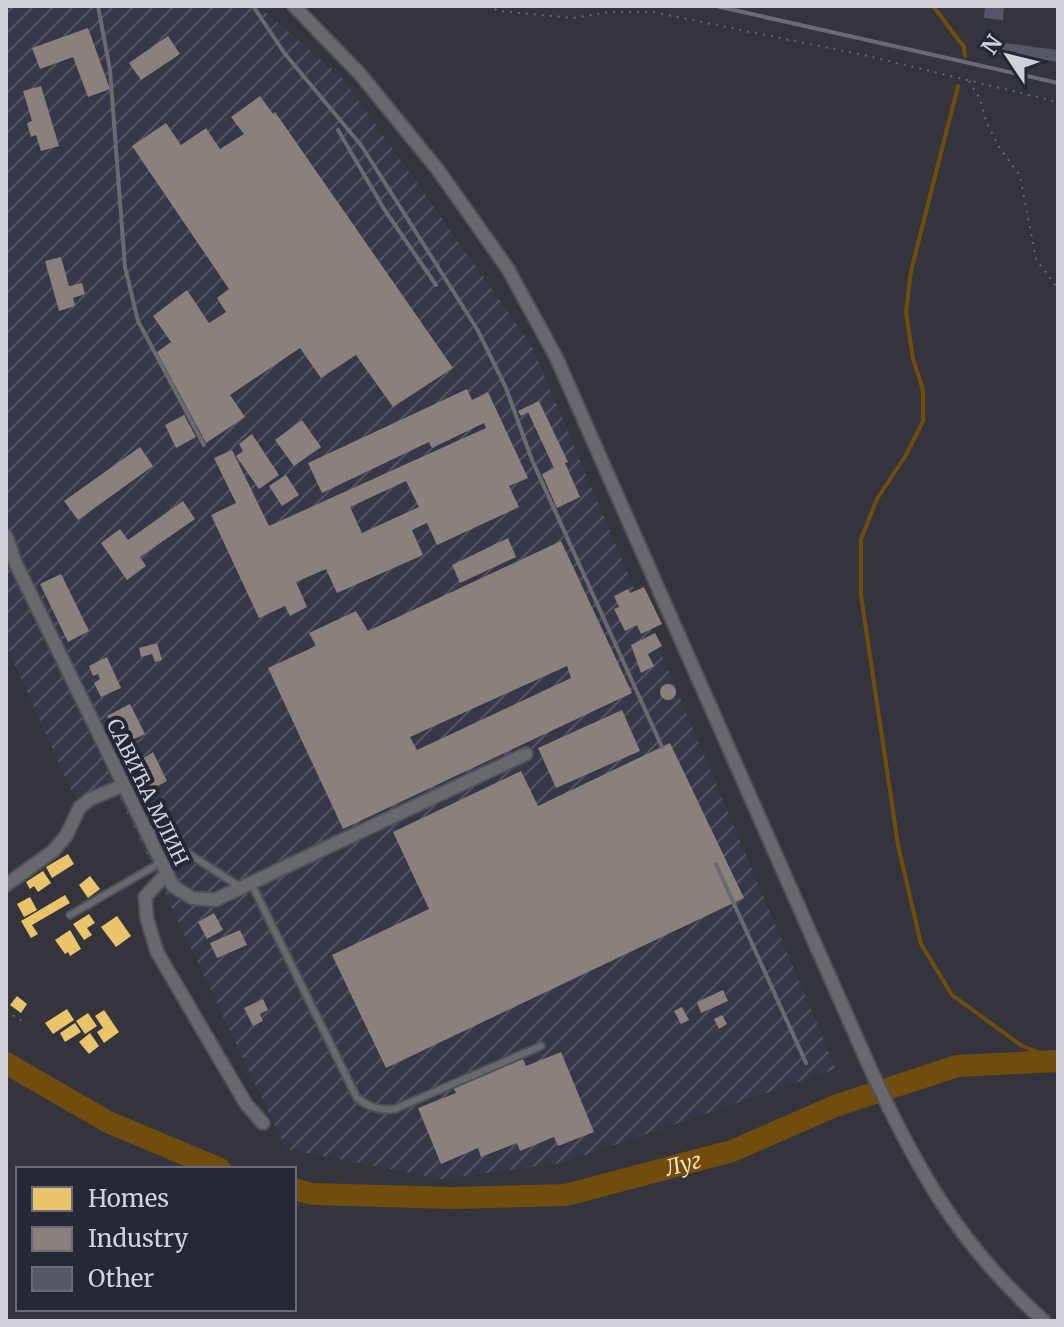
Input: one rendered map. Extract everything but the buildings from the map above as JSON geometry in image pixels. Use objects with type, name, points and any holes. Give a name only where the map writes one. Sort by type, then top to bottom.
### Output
[{"type":"street","points":[[294,6],[360,74],[438,170],[508,269],[556,357],[888,1108],[938,1200],[972,1247],[1000,1280],[1044,1321]]},
{"type":"street","name":"САВИЋА МЛИН","points":[[6,536],[16,564],[163,869],[178,891],[199,900],[215,900],[526,754]]},
{"type":"street","points":[[6,885],[53,851],[66,836],[80,807],[90,799],[122,786]]},
{"type":"street","points":[[163,869],[145,897],[147,919],[157,952],[246,1104],[263,1123]]},
{"type":"lane","points":[[139,821],[246,886],[357,1098],[364,1103],[380,1109],[395,1109],[541,1046]]},
{"type":"lane","points":[[70,915],[163,869]]},
{"type":"path","points":[[487,6],[499,11],[573,18],[610,12],[653,12],[968,79],[1058,102]]},
{"type":"path","points":[[968,79],[980,99],[986,121],[999,147],[1020,176],[1036,259],[1058,289]]},
{"type":"path","points":[[6,1011],[27,1024]]},
{"type":"shaded area","points":[[6,6],[259,6],[344,80],[532,346],[836,1069],[562,1163],[442,1179],[286,1149],[112,782],[75,799],[6,645]]},
{"type":"waterway","points":[[933,6],[964,47],[965,56]]},
{"type":"waterway","points":[[958,86],[911,271],[906,312],[913,359],[923,390],[923,421],[906,455],[877,499],[861,539],[861,595],[898,845],[921,944],[952,995],[1022,1046],[1058,1060]]},
{"type":"waterway","name":"Луг","points":[[296,1190],[312,1194],[453,1198],[566,1195],[732,1151],[835,1106],[957,1066],[1058,1061]]},
{"type":"waterway","name":"Луг","points":[[6,1063],[108,1122],[215,1167]]},
{"type":"railway","points":[[98,6],[110,70],[125,267],[138,321],[204,445]]},
{"type":"railway","points":[[253,6],[285,54],[361,145],[477,329],[506,388],[532,460],[662,747]]},
{"type":"railway","points":[[716,6],[1058,83]]},
{"type":"railway","points":[[338,130],[384,209],[436,285]]},
{"type":"railway","points":[[716,864],[806,1063]]}]
